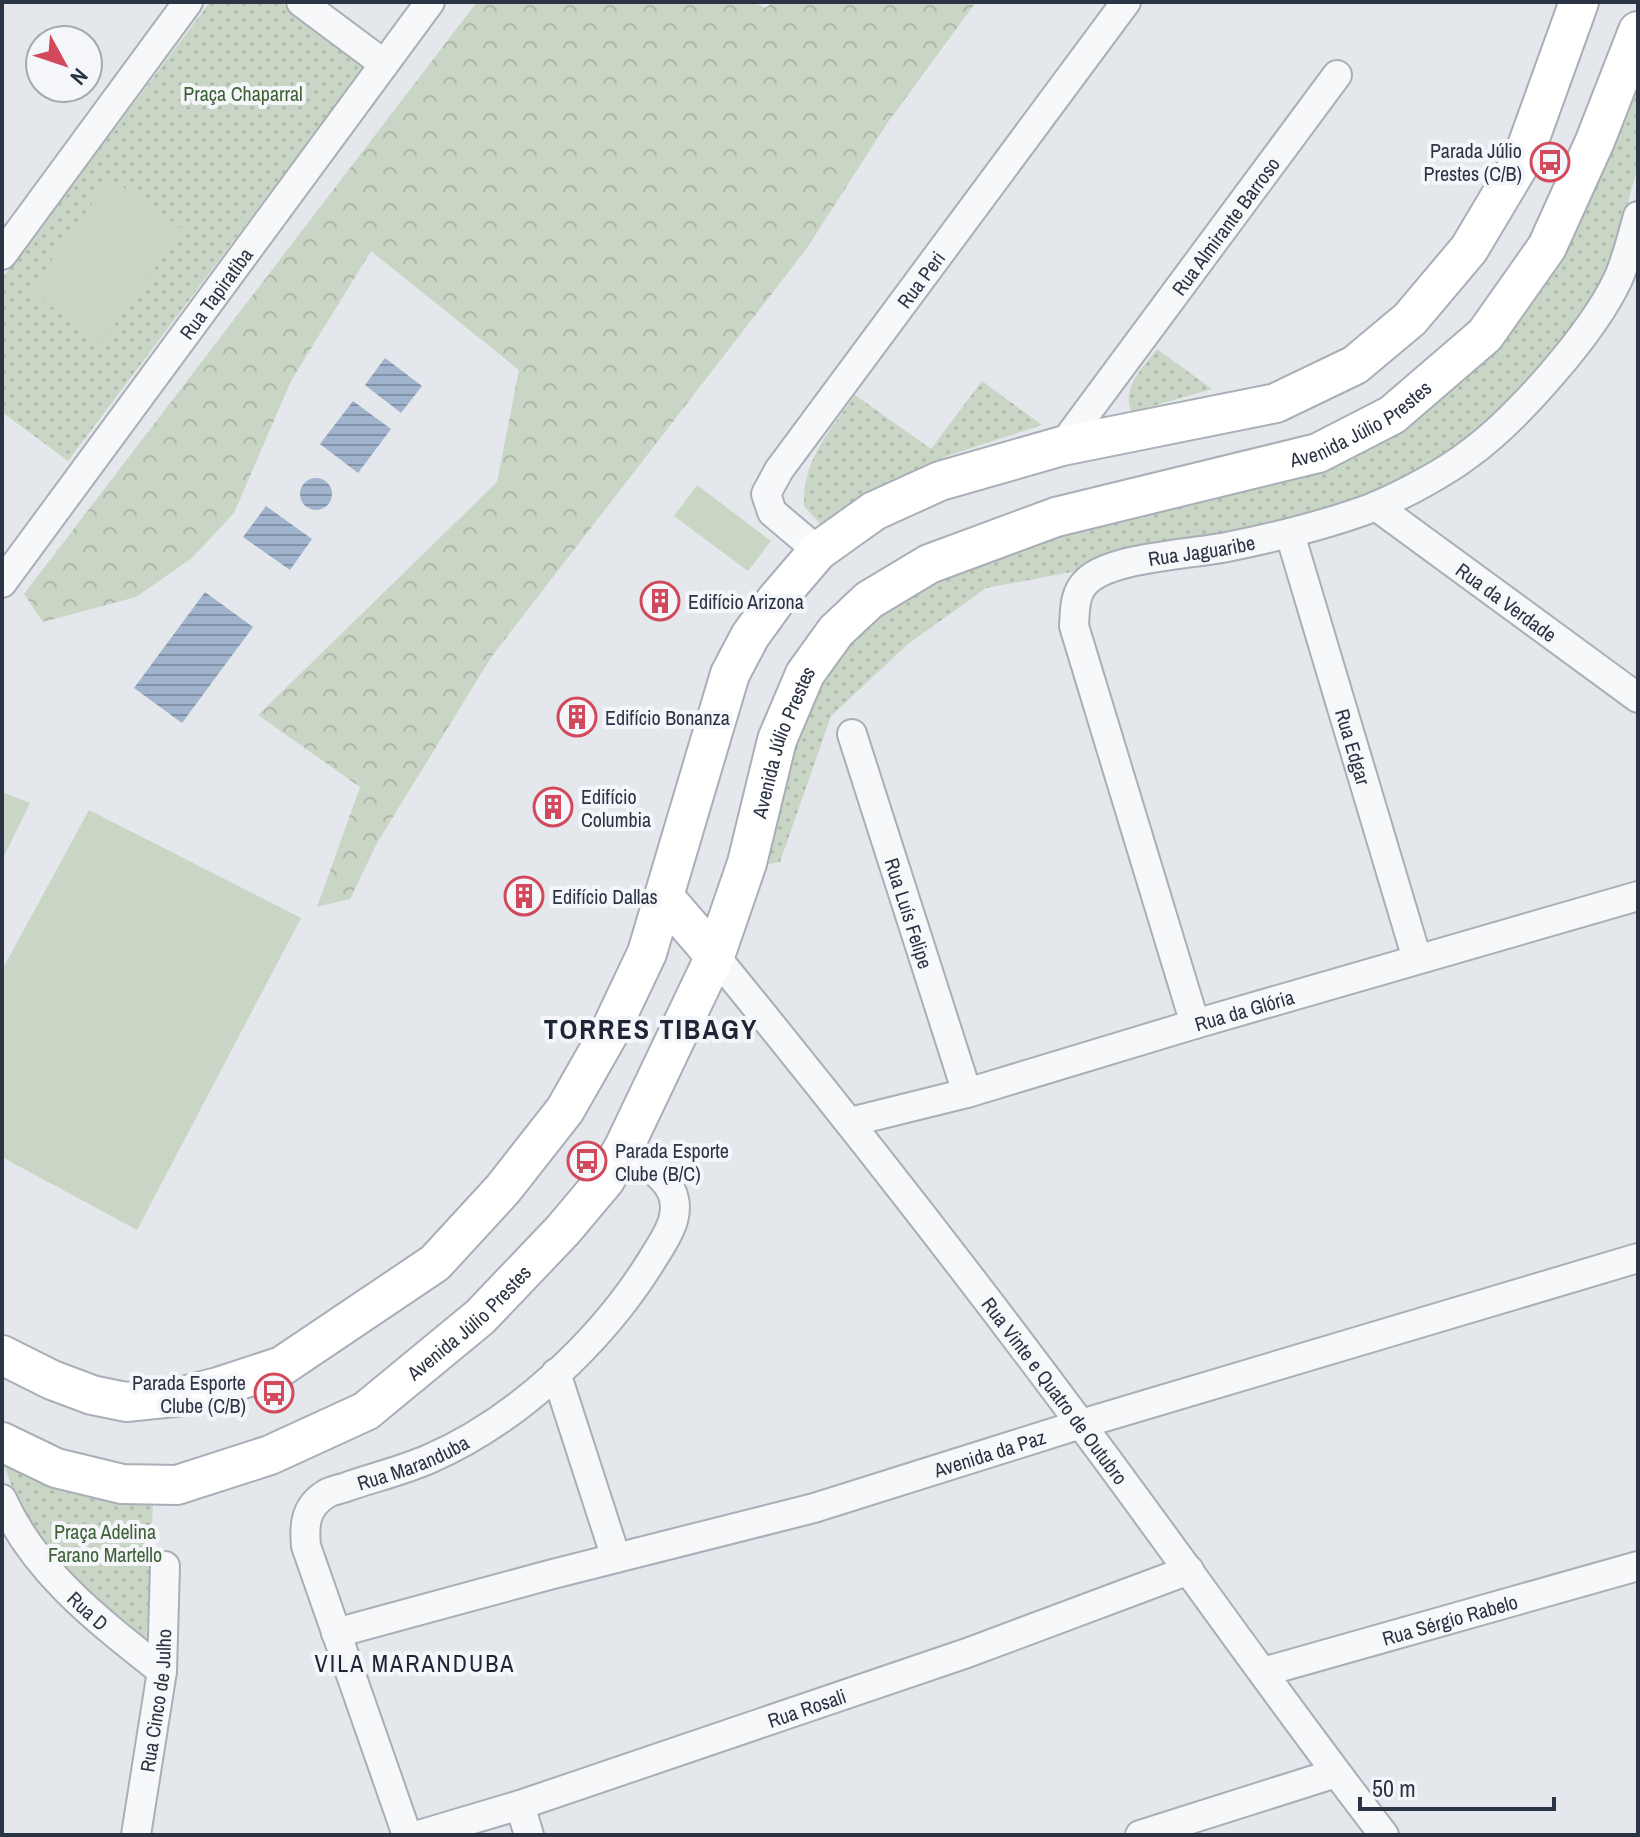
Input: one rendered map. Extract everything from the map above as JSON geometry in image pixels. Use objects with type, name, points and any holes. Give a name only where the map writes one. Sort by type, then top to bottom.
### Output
[{"type":"main road","points":[[2,1355],[52,1380],[92,1395],[126,1402],[183,1396],[282,1366],[435,1263],[503,1189],[565,1110],[610,1031],[647,953],[730,674],[750,636],[818,551],[874,511],[940,481],[1062,446],[1276,403],[1355,365],[1410,319],[1469,249],[1522,160],[1579,2]]},
{"type":"main road","name":"Avenida Júlio Prestes","points":[[2,1442],[56,1468],[122,1484],[177,1485],[270,1455],[366,1411],[480,1317],[563,1230],[605,1180],[624,1147],[715,956],[747,863],[777,740],[805,674],[836,631],[869,600],[929,564],[1056,517],[1318,453],[1392,415],[1485,335],[1547,247],[1595,141],[1638,31]]},
{"type":"main road","points":[[665,898],[715,956]]},
{"type":"main road","points":[[647,953],[675,950],[715,956]]},
{"type":"street","points":[[2,255],[188,2]]},
{"type":"street","points":[[301,2],[384,64]]},
{"type":"street","name":"Rua Tapiratiba","points":[[2,583],[430,2]]},
{"type":"street","name":"Rua Peri","points":[[818,551],[772,512],[766,494],[779,470],[1126,2]]},
{"type":"street","name":"Rua Almirante Barroso","points":[[1062,446],[1337,75]]},
{"type":"street","name":"Rua Jaguaribe","points":[[1195,1024],[1074,626],[1076,597],[1087,580],[1112,569],[1156,557],[1290,534],[1376,506],[1469,455],[1539,389],[1593,320],[1634,247],[1638,216]]},
{"type":"street","points":[[1115,377],[1112,405],[1116,419],[1127,427],[1146,430]]},
{"type":"street","name":"Rua da Verdade","points":[[1376,506],[1638,698]]},
{"type":"street","name":"Rua Edgar","points":[[1290,534],[1417,959]]},
{"type":"street","name":"Rua Luís Felipe","points":[[852,734],[967,1093]]},
{"type":"street","name":"Rua da Glória","points":[[850,1122],[967,1093],[1638,896]]},
{"type":"street","name":"Rua Vinte e Quatro de Outubro","points":[[715,956],[850,1122],[1081,1424],[1384,1835]]},
{"type":"street","name":"Rua Maranduba","points":[[407,1835],[306,1546],[304,1525],[310,1508],[326,1494],[430,1459],[499,1420],[603,1329],[632,1293],[669,1232],[674,1214],[674,1198],[665,1182],[624,1147]]},
{"type":"street","name":"Avenida da Paz","points":[[336,1633],[814,1508],[1081,1424],[1638,1258]]},
{"type":"street","points":[[556,1373],[616,1558]]},
{"type":"street","name":"Rua D","points":[[2,1499],[9,1533],[60,1585],[162,1671]]},
{"type":"street","name":"Rua Cinco de Julho","points":[[136,1835],[162,1671],[165,1566]]},
{"type":"street","name":"Rua Sérgio Rabelo","points":[[1263,1672],[1638,1566]]},
{"type":"street","name":"Rua Rosali","points":[[419,1835],[520,1805],[967,1653],[1189,1570]]},
{"type":"street","points":[[1140,1835],[1336,1773]]},
{"type":"street","points":[[520,1805],[529,1835]]},
{"type":"green space","name":"Praça Chaparral","points":[[210,2],[280,2],[365,66],[68,461],[2,412],[2,279]]},
{"type":"green space","points":[[477,2],[754,2],[765,8],[774,2],[976,2],[888,122],[807,248],[492,656],[377,843],[350,899],[317,907],[360,787],[258,715],[497,482],[519,370],[371,251],[291,381],[234,513],[192,558],[136,597],[43,622],[24,594]]},
{"type":"green space","points":[[1638,39],[1638,165],[1611,267],[1563,340],[1483,428],[1409,478],[1335,509],[1169,544],[1077,571],[986,588],[908,644],[831,716],[780,862],[749,868],[809,677],[933,566],[1320,457],[1487,336]]},
{"type":"green space","points":[[110,178],[183,229],[102,343],[30,291]]},
{"type":"green space","points":[[1157,349],[1212,389],[1132,412],[1129,403],[1131,386]]},
{"type":"green space","points":[[982,381],[1042,425],[947,456],[869,492],[823,527],[804,506],[813,460],[855,395],[931,449]]},
{"type":"green space","points":[[697,485],[771,541],[748,571],[674,516]]},
{"type":"green space","points":[[2,792],[30,803],[2,860]]},
{"type":"green space","points":[[89,810],[301,918],[137,1230],[2,1157],[2,970]]},
{"type":"green space","name":"Praça Adelina Farano Martello","points":[[2,1459],[153,1502],[146,1648],[29,1534]]},
{"type":"water","points":[[385,358],[422,386],[401,413],[365,385]]},
{"type":"water","points":[[353,401],[391,429],[358,473],[320,444]]},
{"type":"water","points":[[316,478],[327,483],[332,494],[327,505],[316,510],[305,505],[300,494],[305,483]]},
{"type":"water","points":[[266,506],[312,539],[290,570],[243,537]]},
{"type":"water","points":[[205,592],[253,627],[182,723],[134,688]]},
{"type":"place","name":"Parada Júlio Prestes (C/B)","points":[[1550,162]]},
{"type":"place","name":"Edifício Arizona","points":[[660,601]]},
{"type":"place","name":"Edifício Bonanza","points":[[577,717]]},
{"type":"place","name":"Edifício Columbia","points":[[553,807]]},
{"type":"place","name":"Edifício Dallas","points":[[524,896]]},
{"type":"place","name":"Parada Esporte Clube (B/C)","points":[[587,1161]]},
{"type":"place","name":"Parada Esporte Clube (C/B)","points":[[274,1393]]},
{"type":"district","name":"TORRES TIBAGY","points":[[651,1029]]},
{"type":"district","name":"VILA MARANDUBA","points":[[415,1663]]}]
